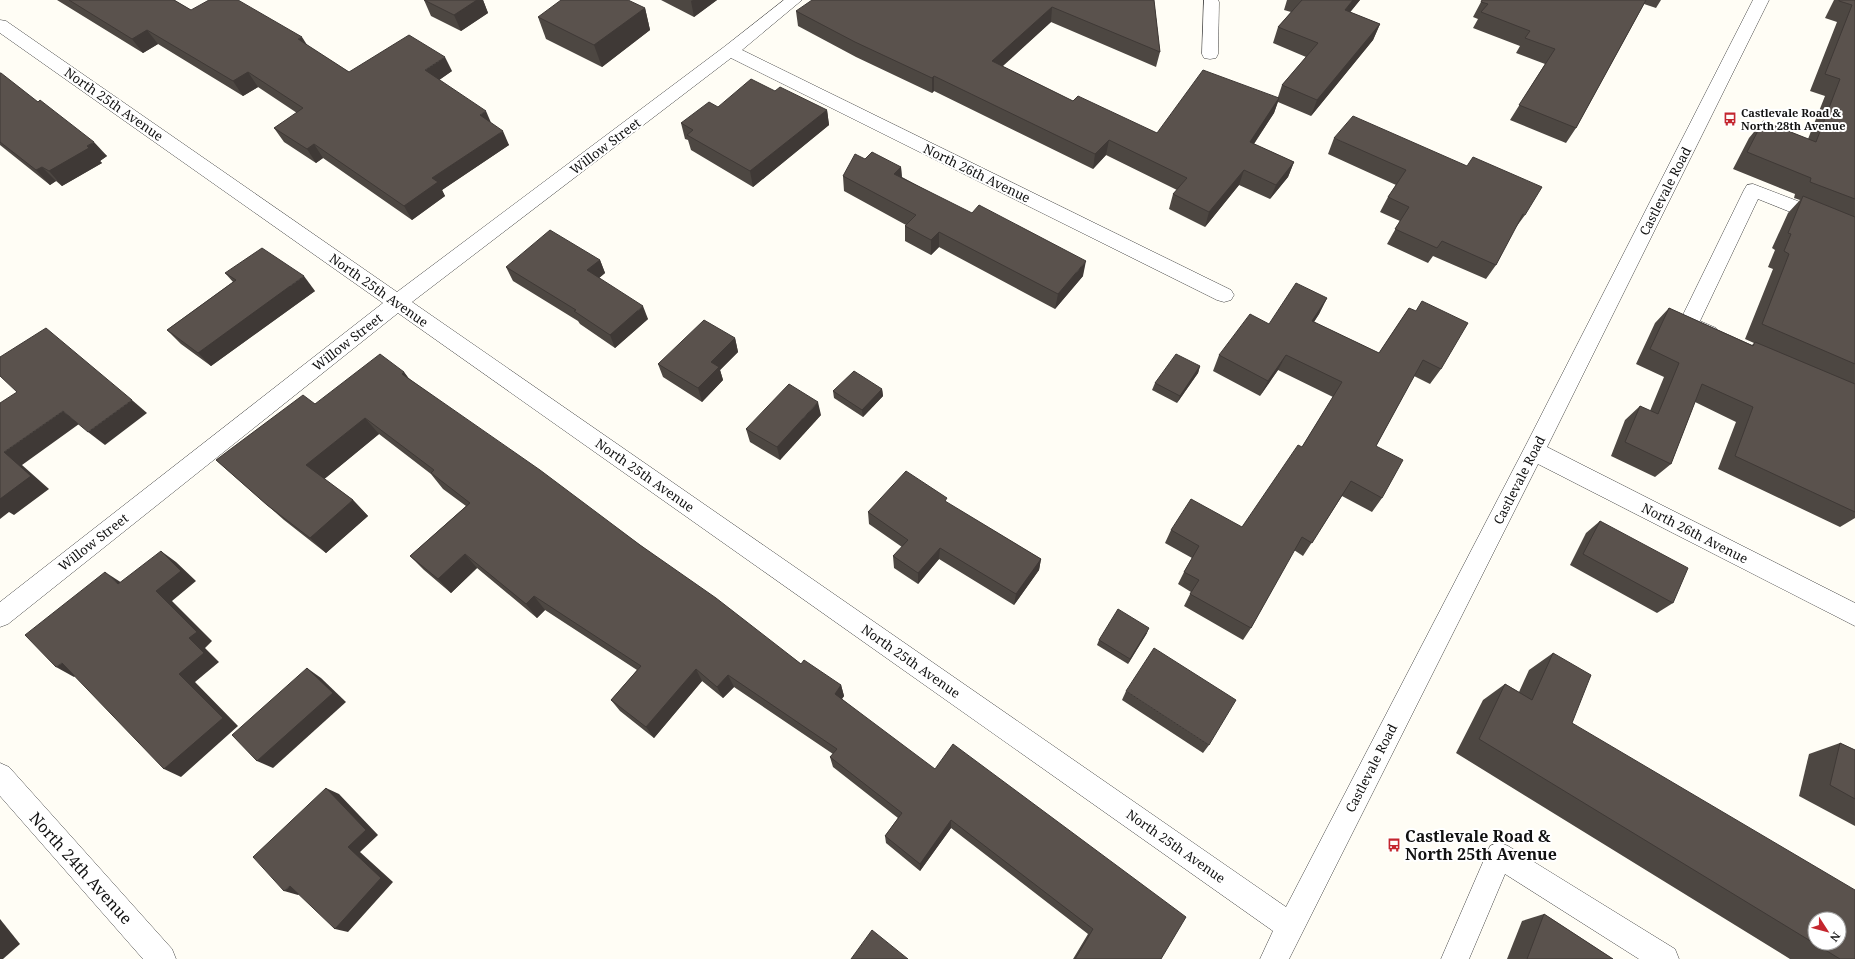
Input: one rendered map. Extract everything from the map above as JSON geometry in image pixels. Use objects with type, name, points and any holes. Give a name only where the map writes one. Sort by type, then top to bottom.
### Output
[{"type":"street","name":"Willow Street","points":[[0,616],[398,302],[730,51],[794,0]]},
{"type":"street","name":"Castlevale Road","points":[[1274,959],[1534,451],[1761,0]]},
{"type":"street","points":[[1210,54],[1211,1]]},
{"type":"street","name":"North 25th Avenue","points":[[0,25],[1290,926]]},
{"type":"street","name":"North 26th Avenue","points":[[730,51],[1224,295]]},
{"type":"street","points":[[1724,340],[1688,325],[1753,190],[1855,232]]},
{"type":"street","name":"North 26th Avenue","points":[[1534,451],[1855,615]]},
{"type":"street","name":"North 24th Avenue","points":[[0,776],[162,959]]},
{"type":"street","points":[[1455,959],[1499,855],[1665,959]]},
{"type":"building","points":[[69,0],[174,0],[191,10],[209,0],[238,0],[302,37],[298,39],[349,72],[409,35],[445,57],[425,70],[486,111],[480,115],[503,131],[432,178],[438,182],[404,206],[314,144],[307,149],[274,128],[303,108],[248,72],[233,81],[147,30],[132,39]]},
{"type":"building","points":[[424,0],[477,0],[454,15]]},
{"type":"building","points":[[561,0],[628,0],[645,8],[594,45],[538,17]]},
{"type":"building","points":[[812,0],[1154,0],[1160,52],[1052,7],[992,61],[1073,101],[1078,96],[1157,133],[1203,70],[1279,98],[1250,142],[1294,162],[1276,185],[1244,170],[1209,212],[1173,194],[1187,178],[1109,140],[1095,154],[934,76],[932,78],[855,42],[796,11]]},
{"type":"building","points":[[1302,0],[1353,0],[1345,10],[1380,24],[1317,100],[1282,85],[1318,43],[1278,27]]},
{"type":"building","points":[[1482,0],[1646,0],[1576,128],[1519,105],[1555,49],[1525,38],[1530,31],[1481,12],[1488,4],[1481,2]]},
{"type":"building","points":[[1839,0],[1855,0],[1855,199],[1810,182],[1811,178],[1747,152],[1763,121],[1816,142],[1840,79],[1825,74],[1852,5]]},
{"type":"building","points":[[0,73],[38,102],[40,100],[94,142],[87,146],[89,148],[49,171],[42,167],[36,170],[0,142]]},
{"type":"building","points":[[751,79],[775,91],[780,87],[827,110],[750,171],[687,135],[693,130],[681,123],[709,102],[718,107]]},
{"type":"building","points":[[1353,116],[1467,166],[1473,157],[1542,187],[1525,215],[1523,214],[1496,265],[1442,241],[1437,248],[1395,229],[1409,207],[1388,197],[1406,170],[1334,138]]},
{"type":"building","points":[[872,152],[901,167],[894,174],[972,213],[979,205],[1086,261],[1058,294],[939,232],[931,240],[905,226],[916,215],[843,176],[855,154],[865,159]]},
{"type":"building","points":[[1803,196],[1855,217],[1855,364],[1762,324],[1789,254],[1784,251],[1791,234],[1788,233]]},
{"type":"building","points":[[550,230],[600,260],[587,270],[643,306],[610,335],[574,311],[576,310],[506,267]]},
{"type":"building","points":[[262,248],[304,276],[198,353],[167,330],[236,280],[225,273]]},
{"type":"building","points":[[1296,283],[1327,298],[1312,321],[1379,353],[1409,308],[1416,311],[1422,301],[1468,323],[1441,369],[1423,360],[1376,446],[1403,460],[1382,498],[1351,481],[1312,543],[1302,537],[1251,628],[1190,594],[1199,580],[1184,572],[1199,546],[1171,530],[1191,499],[1242,527],[1298,445],[1302,447],[1342,382],[1286,355],[1268,381],[1219,355],[1250,314],[1269,324]]},
{"type":"building","points":[[1669,308],[1753,346],[1755,342],[1855,384],[1855,512],[1735,456],[1753,407],[1702,384],[1671,464],[1625,442],[1640,406],[1658,414],[1679,363],[1650,349]]},
{"type":"building","points":[[704,320],[735,338],[711,362],[719,367],[698,388],[658,364]]},
{"type":"building","points":[[46,328],[132,400],[88,432],[63,411],[4,452],[31,476],[0,499],[0,403],[17,392],[0,376],[0,357]]},
{"type":"building","points":[[380,354],[404,372],[402,374],[540,470],[640,545],[716,598],[801,664],[804,660],[841,685],[835,694],[935,769],[953,744],[1186,917],[1161,959],[1075,959],[1093,929],[951,820],[920,864],[885,836],[902,813],[830,757],[837,749],[728,675],[717,687],[696,669],[646,727],[611,700],[641,666],[534,596],[526,604],[465,554],[438,579],[410,556],[470,503],[431,473],[434,470],[365,418],[306,465],[353,500],[310,538],[267,505],[216,460],[303,395],[315,404]]},
{"type":"building","points":[[1176,354],[1200,366],[1180,396],[1155,383]]},
{"type":"building","points":[[854,371],[882,389],[862,410],[833,391]]},
{"type":"building","points":[[789,384],[818,402],[777,447],[746,429]]},
{"type":"building","points":[[906,471],[947,498],[945,501],[1041,559],[1016,594],[940,548],[918,573],[893,556],[908,540],[868,512]]},
{"type":"building","points":[[1600,521],[1688,568],[1673,603],[1583,554]]},
{"type":"building","points":[[161,551],[181,571],[156,591],[197,632],[189,638],[204,653],[179,674],[223,718],[164,769],[62,663],[56,667],[25,635],[105,572],[118,584]]},
{"type":"building","points":[[1118,609],[1149,628],[1130,659],[1099,640]]},
{"type":"building","points":[[1154,648],[1236,700],[1209,745],[1126,691]]},
{"type":"building","points":[[1553,653],[1591,675],[1572,723],[1855,890],[1855,959],[1840,959],[1827,951],[1847,951],[1847,911],[1807,911],[1807,939],[1479,739],[1505,684],[1532,700]]},
{"type":"building","points":[[307,668],[333,693],[257,761],[232,735]]},
{"type":"building","points":[[1840,743],[1855,750],[1855,799],[1830,785]]},
{"type":"building","points":[[326,788],[366,830],[348,847],[381,878],[335,929],[290,886],[284,891],[253,857]]},
{"type":"building","points":[[1544,914],[1613,959],[1527,959]]},
{"type":"building","points":[[872,930],[908,959],[851,959]]},
{"type":"place","name":"Castlevale Road & North 28th Avenue","points":[[1730,119]]},
{"type":"place","name":"Castlevale Road & North 25th Avenue","points":[[1394,845]]}]
